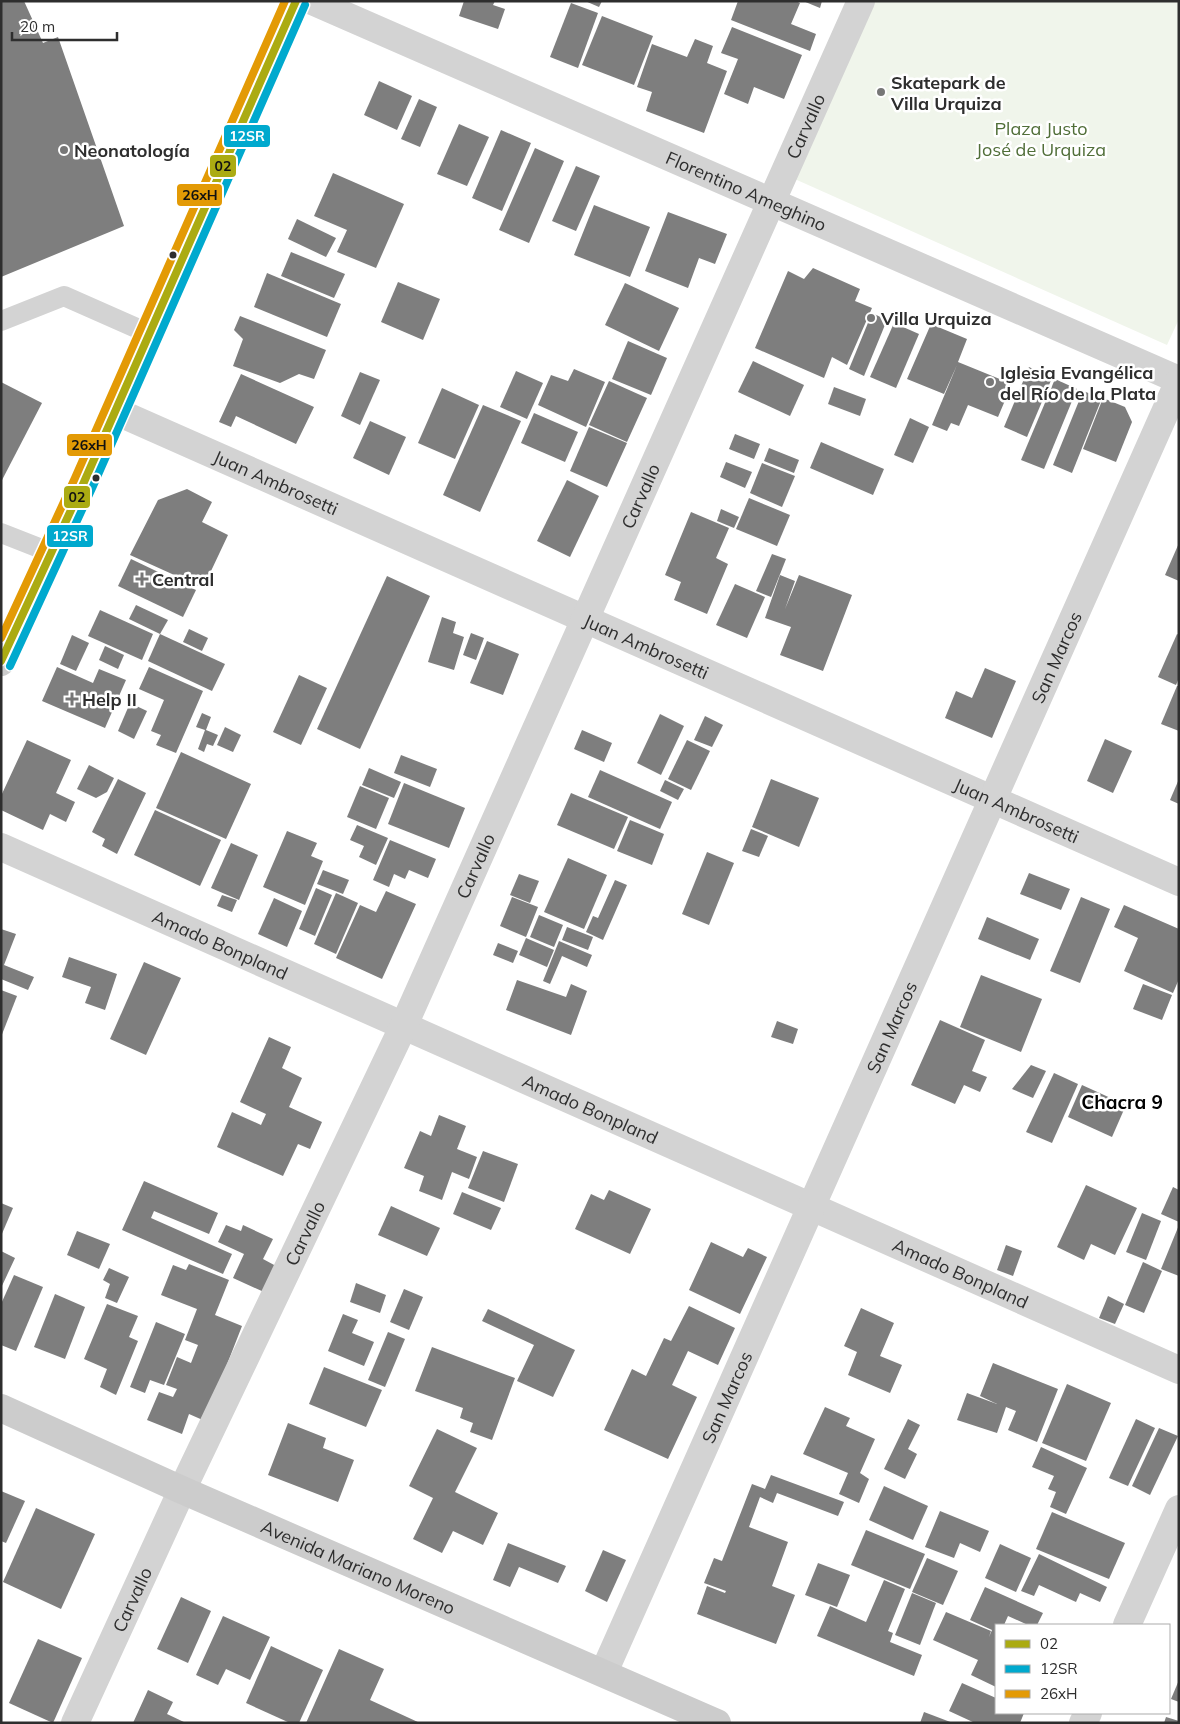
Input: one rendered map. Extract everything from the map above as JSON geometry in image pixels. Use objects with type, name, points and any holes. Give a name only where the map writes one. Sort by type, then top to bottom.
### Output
[{"type":"main road","points":[[1,662],[150,334],[296,1]]},
{"type":"main road","name":"Avenida Mariano Moreno","points":[[1,1408],[182,1490],[604,1672],[717,1723]]},
{"type":"street","name":"Florentino Ameghino","points":[[312,1],[1179,380]]},
{"type":"street","name":"Carvallo","points":[[75,1723],[182,1490],[404,1026],[861,1]]},
{"type":"street","name":"San Marcos","points":[[604,1672],[1179,380]]},
{"type":"street","name":"Juan Ambrosetti","points":[[115,411],[1179,882]]},
{"type":"street","name":"Amado Bonpland","points":[[1,847],[1179,1370]]},
{"type":"street","points":[[1127,1624],[1179,1508]]},
{"type":"lane","points":[[1,321],[64,296],[150,334]]},
{"type":"lane","points":[[1,533],[52,553]]},
{"type":"green space","name":"Plaza Justo José de Urquiza","points":[[865,1],[1179,1],[1179,319],[1167,345],[788,176]]},
{"type":"building","name":"Neonatología","points":[[1,1],[24,1],[43,43],[58,37],[124,226],[1,277]]},
{"type":"building","points":[[464,1],[495,1],[493,5],[505,9],[498,29],[459,16]]},
{"type":"building","points":[[585,1],[602,1],[599,7]]},
{"type":"building","points":[[738,1],[796,1],[800,3],[791,24],[816,34],[810,51],[731,20]]},
{"type":"building","points":[[803,1],[822,1],[820,8]]},
{"type":"building","points":[[571,3],[598,13],[578,68],[550,57]]},
{"type":"building","points":[[602,16],[653,36],[634,85],[582,65]]},
{"type":"building","points":[[732,27],[802,55],[784,99],[754,87],[748,104],[724,94],[738,59],[721,53]]},
{"type":"building","points":[[695,39],[713,46],[707,63],[727,71],[704,133],[646,111],[652,92],[637,87],[652,44],[687,57]]},
{"type":"building","points":[[379,81],[412,96],[397,130],[364,115]]},
{"type":"building","points":[[419,99],[437,107],[420,147],[401,139]]},
{"type":"building","points":[[459,124],[489,137],[467,186],[437,174]]},
{"type":"building","points":[[501,130],[531,143],[502,211],[472,198]]},
{"type":"building","points":[[535,148],[564,161],[529,243],[499,230]]},
{"type":"building","points":[[576,166],[600,176],[576,231],[552,221]]},
{"type":"building","points":[[333,173],[404,204],[376,268],[337,252],[347,230],[314,216]]},
{"type":"building","points":[[594,205],[650,227],[630,277],[574,255]]},
{"type":"building","points":[[668,212],[727,234],[715,264],[699,258],[688,288],[645,271]]},
{"type":"building","points":[[297,219],[336,238],[326,257],[288,239]]},
{"type":"building","points":[[291,252],[345,274],[334,298],[281,276]]},
{"type":"building","points":[[813,268],[860,289],[855,301],[872,308],[847,365],[832,357],[824,378],[755,348],[788,271],[804,279]]},
{"type":"building","points":[[267,273],[341,304],[327,337],[254,307]]},
{"type":"building","points":[[398,282],[440,299],[423,340],[381,322]]},
{"type":"building","points":[[625,283],[679,308],[659,351],[605,325]]},
{"type":"building","points":[[872,313],[887,320],[864,376],[849,369]]},
{"type":"building","points":[[240,316],[326,350],[314,379],[299,374],[280,383],[233,366],[243,339],[234,330]]},
{"type":"building","points":[[894,323],[919,334],[896,388],[870,377]]},
{"type":"building","points":[[931,324],[967,339],[958,362],[1012,384],[998,417],[968,405],[959,426],[951,423],[947,431],[932,425],[957,365],[944,394],[907,379]]},
{"type":"building","points":[[628,341],[667,358],[651,395],[612,379]]},
{"type":"building","points":[[753,361],[804,385],[790,416],[738,392]]},
{"type":"building","points":[[1029,367],[1052,378],[1027,437],[1004,427]]},
{"type":"building","points":[[574,369],[605,382],[586,427],[538,405],[551,375],[568,381]]},
{"type":"building","points":[[516,371],[543,383],[527,419],[500,407]]},
{"type":"building","points":[[360,372],[380,380],[360,425],[341,416]]},
{"type":"building","points":[[241,374],[314,407],[296,444],[236,416],[231,427],[219,422]]},
{"type":"building","points":[[1055,379],[1077,389],[1044,469],[1021,460]]},
{"type":"building","points":[[609,381],[647,398],[627,442],[589,425]]},
{"type":"building","points":[[1,382],[42,403],[1,482]]},
{"type":"building","points":[[834,387],[866,399],[860,416],[828,404]]},
{"type":"building","points":[[442,388],[479,405],[455,459],[418,443]]},
{"type":"building","points":[[1083,391],[1102,398],[1072,473],[1053,465]]},
{"type":"building","points":[[1103,398],[1125,407],[1132,422],[1116,462],[1083,449]]},
{"type":"building","points":[[483,405],[521,421],[480,512],[443,495]]},
{"type":"building","points":[[534,413],[578,432],[565,462],[521,443]]},
{"type":"building","points":[[910,418],[929,427],[913,463],[894,455]]},
{"type":"building","points":[[370,421],[406,437],[389,475],[353,458]]},
{"type":"building","points":[[589,427],[627,443],[607,487],[570,471]]},
{"type":"building","points":[[735,434],[760,444],[754,459],[729,449]]},
{"type":"building","points":[[821,442],[884,469],[873,495],[810,468]]},
{"type":"building","points":[[769,448],[799,460],[794,473],[764,461]]},
{"type":"building","points":[[726,462],[752,472],[745,488],[720,477]]},
{"type":"building","points":[[762,463],[795,476],[782,507],[750,493]]},
{"type":"building","points":[[567,480],[599,496],[570,557],[537,541]]},
{"type":"building","points":[[187,489],[212,502],[202,522],[228,535],[203,588],[130,555],[158,500]]},
{"type":"building","points":[[749,498],[790,515],[777,546],[736,529]]},
{"type":"building","points":[[721,509],[739,517],[734,528],[717,521]]},
{"type":"building","points":[[691,512],[729,528],[716,558],[728,564],[707,614],[674,600],[681,582],[665,575]]},
{"type":"building","points":[[1179,543],[1179,581],[1165,575]]},
{"type":"building","points":[[772,554],[786,559],[771,597],[756,591]]},
{"type":"building","points":[[131,559],[196,590],[183,617],[118,586]]},
{"type":"building","points":[[780,575],[795,581],[785,609],[799,575],[852,595],[823,671],[780,655],[791,627],[765,618]]},
{"type":"building","points":[[387,576],[430,596],[360,749],[317,729]]},
{"type":"building","points":[[735,584],[765,597],[747,638],[716,625]]},
{"type":"building","points":[[136,605],[168,620],[160,634],[129,619]]},
{"type":"building","points":[[100,610],[153,634],[142,660],[88,636]]},
{"type":"building","points":[[442,617],[456,622],[453,633],[464,637],[454,670],[428,662]]},
{"type":"building","points":[[189,629],[208,638],[202,651],[183,642]]},
{"type":"building","points":[[471,633],[484,638],[476,660],[463,655]]},
{"type":"building","points":[[160,634],[225,664],[212,691],[148,661]]},
{"type":"building","points":[[1177,634],[1179,635],[1179,678],[1176,685],[1158,677]]},
{"type":"building","points":[[72,635],[89,643],[76,671],[60,664]]},
{"type":"building","points":[[487,641],[519,654],[503,695],[470,683]]},
{"type":"building","points":[[105,646],[124,655],[118,669],[99,660]]},
{"type":"building","points":[[57,667],[93,683],[99,669],[126,680],[105,728],[42,701]]},
{"type":"building","points":[[149,667],[203,691],[176,753],[156,745],[161,735],[151,731],[164,700],[139,689]]},
{"type":"building","points":[[985,668],[1016,681],[992,738],[945,718],[956,691],[972,698]]},
{"type":"building","points":[[299,675],[327,688],[301,745],[273,732]]},
{"type":"building","points":[[1177,686],[1179,686],[1179,731],[1161,724]]},
{"type":"building","points":[[130,703],[147,711],[134,739],[118,731]]},
{"type":"building","points":[[202,713],[211,717],[206,730],[218,735],[213,746],[207,744],[204,752],[198,749],[205,730],[196,727]]},
{"type":"building","points":[[660,714],[684,726],[661,775],[637,763]]},
{"type":"building","points":[[705,716],[723,725],[712,747],[694,740]]},
{"type":"building","points":[[225,727],[241,735],[233,752],[217,745]]},
{"type":"building","points":[[582,730],[612,743],[604,762],[574,749]]},
{"type":"building","points":[[1105,739],[1132,751],[1113,793],[1087,781]]},
{"type":"building","points":[[27,740],[71,760],[56,793],[75,802],[66,822],[50,814],[43,830],[1,810],[1,796]]},
{"type":"building","points":[[687,740],[710,751],[691,790],[668,779]]},
{"type":"building","points":[[181,752],[251,784],[226,839],[156,808]]},
{"type":"building","points":[[401,755],[437,769],[430,787],[394,773]]},
{"type":"building","points":[[89,765],[114,778],[107,792],[96,798],[77,789]]},
{"type":"building","points":[[369,768],[401,782],[394,798],[362,785]]},
{"type":"building","points":[[600,770],[672,802],[660,829],[588,797]]},
{"type":"building","points":[[118,779],[146,793],[117,854],[102,846],[105,839],[92,832]]},
{"type":"building","points":[[771,779],[819,798],[799,847],[752,827]]},
{"type":"building","points":[[1179,779],[1179,804],[1170,800]]},
{"type":"building","points":[[665,780],[684,789],[678,800],[660,791]]},
{"type":"building","points":[[404,783],[465,808],[449,848],[388,824]]},
{"type":"building","points":[[360,786],[389,798],[376,829],[347,817]]},
{"type":"building","points":[[571,793],[628,817],[614,849],[557,825]]},
{"type":"building","points":[[155,810],[221,840],[200,886],[134,855]]},
{"type":"building","points":[[630,820],[664,834],[652,865],[617,851]]},
{"type":"building","points":[[357,825],[388,838],[376,865],[359,857],[364,846],[350,840]]},
{"type":"building","points":[[751,829],[768,836],[759,857],[742,851]]},
{"type":"building","points":[[287,831],[317,843],[311,856],[323,861],[305,905],[263,887]]},
{"type":"building","points":[[390,840],[436,859],[428,878],[409,870],[405,879],[394,874],[389,887],[373,880]]},
{"type":"building","points":[[231,843],[258,855],[239,900],[211,888]]},
{"type":"building","points":[[707,852],[734,863],[709,925],[682,914]]},
{"type":"building","points":[[568,858],[607,875],[584,929],[544,912]]},
{"type":"building","points":[[323,870],[349,880],[343,894],[317,884]]},
{"type":"building","points":[[1029,873],[1070,889],[1061,910],[1020,894]]},
{"type":"building","points":[[519,874],[539,881],[530,903],[510,895]]},
{"type":"building","points":[[615,880],[627,885],[603,940],[586,932],[593,916],[598,918]]},
{"type":"building","points":[[316,888],[332,895],[315,936],[299,929]]},
{"type":"building","points":[[386,891],[416,904],[382,979],[336,958],[360,905],[376,912]]},
{"type":"building","points":[[336,893],[358,903],[336,954],[314,944]]},
{"type":"building","points":[[222,895],[237,900],[232,912],[217,906]]},
{"type":"building","points":[[512,897],[538,907],[526,937],[500,926]]},
{"type":"building","points":[[1081,897],[1110,909],[1080,983],[1050,971]]},
{"type":"building","points":[[274,898],[302,911],[287,947],[258,934]]},
{"type":"building","points":[[1124,905],[1179,929],[1179,979],[1173,993],[1124,971],[1138,938],[1114,927]]},
{"type":"building","points":[[539,915],[563,925],[554,947],[530,937]]},
{"type":"building","points":[[987,917],[1039,939],[1030,960],[978,939]]},
{"type":"building","points":[[567,927],[593,937],[588,950],[562,940]]},
{"type":"building","points":[[1,929],[16,934],[4,965],[34,977],[28,990],[1,979]]},
{"type":"building","points":[[526,938],[554,950],[547,967],[519,955]]},
{"type":"building","points":[[559,941],[592,955],[587,967],[562,956],[550,984],[543,981]]},
{"type":"building","points":[[498,943],[518,951],[513,963],[493,955]]},
{"type":"building","points":[[69,957],[117,974],[105,1010],[85,1003],[91,987],[62,977]]},
{"type":"building","points":[[144,962],[181,978],[146,1055],[110,1039]]},
{"type":"building","points":[[981,975],[1042,999],[1021,1052],[960,1027]]},
{"type":"building","points":[[517,980],[566,997],[571,984],[587,991],[571,1035],[506,1010]]},
{"type":"building","points":[[1143,984],[1172,995],[1162,1020],[1133,1009]]},
{"type":"building","points":[[1,990],[17,996],[1,1037]]},
{"type":"building","points":[[940,1020],[985,1040],[972,1071],[987,1077],[980,1092],[964,1085],[955,1104],[911,1085]]},
{"type":"building","points":[[777,1021],[798,1029],[793,1044],[771,1037]]},
{"type":"building","points":[[269,1037],[291,1047],[282,1068],[302,1078],[289,1107],[322,1122],[310,1149],[298,1144],[283,1176],[217,1147],[232,1112],[261,1125],[266,1114],[240,1102]]},
{"type":"building","points":[[1031,1065],[1046,1071],[1033,1098],[1012,1089]]},
{"type":"building","points":[[1054,1073],[1078,1084],[1052,1143],[1026,1132]]},
{"type":"building","points":[[1082,1085],[1126,1105],[1112,1137],[1068,1117]]},
{"type":"building","points":[[439,1115],[466,1126],[457,1149],[477,1157],[469,1179],[452,1172],[442,1200],[419,1191],[424,1176],[404,1168],[420,1131],[431,1136]]},
{"type":"building","points":[[483,1151],[518,1164],[504,1202],[468,1188]]},
{"type":"building","points":[[144,1181],[218,1213],[209,1234],[154,1211],[151,1218],[232,1254],[223,1274],[122,1230]]},
{"type":"building","points":[[1086,1185],[1137,1208],[1115,1255],[1091,1244],[1084,1260],[1057,1247]]},
{"type":"building","points":[[1173,1187],[1179,1190],[1179,1222],[1161,1214]]},
{"type":"building","points":[[609,1190],[651,1209],[630,1254],[575,1229],[591,1194],[604,1200]]},
{"type":"building","points":[[462,1192],[501,1208],[491,1230],[453,1214]]},
{"type":"building","points":[[1,1203],[13,1208],[1,1236]]},
{"type":"building","points":[[391,1206],[440,1228],[427,1256],[378,1235]]},
{"type":"building","points":[[1142,1213],[1161,1221],[1146,1260],[1126,1252]]},
{"type":"building","points":[[226,1225],[241,1231],[243,1225],[273,1239],[263,1259],[276,1266],[264,1292],[233,1278],[244,1254],[218,1242]]},
{"type":"building","points":[[1179,1225],[1179,1276],[1161,1269]]},
{"type":"building","points":[[77,1231],[110,1244],[99,1269],[67,1255]]},
{"type":"building","points":[[711,1242],[743,1257],[748,1248],[767,1257],[740,1314],[689,1290]]},
{"type":"building","points":[[1006,1245],[1022,1251],[1013,1276],[997,1270]]},
{"type":"building","points":[[1,1251],[15,1258],[1,1288]]},
{"type":"building","points":[[1143,1262],[1162,1271],[1144,1313],[1125,1305]]},
{"type":"building","points":[[189,1264],[229,1280],[215,1315],[242,1326],[205,1421],[189,1414],[182,1434],[147,1420],[159,1392],[173,1397],[177,1389],[166,1385],[177,1357],[191,1363],[198,1345],[185,1340],[197,1309],[161,1295],[173,1265],[186,1270]]},
{"type":"building","points":[[109,1268],[129,1277],[117,1303],[105,1298],[110,1284],[103,1280]]},
{"type":"building","points":[[14,1275],[43,1287],[16,1351],[1,1345],[1,1304]]},
{"type":"building","points":[[356,1283],[386,1295],[380,1313],[350,1302]]},
{"type":"building","points":[[404,1289],[423,1297],[409,1330],[390,1322]]},
{"type":"building","points":[[55,1294],[85,1307],[65,1359],[34,1347]]},
{"type":"building","points":[[1108,1296],[1124,1304],[1115,1324],[1099,1318]]},
{"type":"building","points":[[107,1304],[138,1316],[129,1337],[138,1341],[116,1395],[100,1387],[107,1369],[84,1359]]},
{"type":"building","points":[[689,1306],[735,1328],[718,1365],[688,1351],[672,1385],[697,1397],[668,1459],[604,1430],[632,1369],[646,1376],[664,1338],[671,1341]]},
{"type":"building","points":[[861,1308],[894,1323],[880,1356],[902,1365],[890,1393],[848,1375],[857,1352],[844,1346]]},
{"type":"building","points":[[488,1309],[575,1350],[553,1397],[517,1381],[534,1345],[482,1321]]},
{"type":"building","points":[[343,1314],[358,1320],[352,1333],[374,1342],[364,1366],[328,1351]]},
{"type":"building","points":[[156,1322],[185,1334],[164,1385],[150,1380],[145,1393],[130,1387]]},
{"type":"building","points":[[388,1332],[405,1339],[385,1387],[368,1380]]},
{"type":"building","points":[[432,1347],[515,1378],[492,1440],[470,1432],[473,1423],[460,1418],[463,1408],[415,1391]]},
{"type":"building","points":[[993,1363],[1058,1389],[1037,1442],[1008,1430],[1016,1411],[1006,1407],[997,1433],[957,1420],[967,1393],[997,1404],[980,1396]]},
{"type":"building","points":[[324,1367],[382,1390],[366,1427],[309,1404]]},
{"type":"building","points":[[1067,1384],[1111,1403],[1086,1461],[1042,1443]]},
{"type":"building","points":[[825,1407],[850,1418],[846,1426],[875,1439],[860,1473],[869,1479],[859,1503],[839,1494],[848,1473],[803,1454]]},
{"type":"building","points":[[908,1419],[920,1425],[908,1449],[917,1454],[905,1479],[884,1469]]},
{"type":"building","points":[[1136,1419],[1155,1428],[1128,1486],[1109,1478]]},
{"type":"building","points":[[288,1423],[326,1438],[323,1448],[354,1460],[338,1502],[268,1475]]},
{"type":"building","points":[[1159,1428],[1178,1436],[1150,1495],[1132,1486]]},
{"type":"building","points":[[437,1429],[477,1448],[455,1492],[498,1513],[483,1545],[453,1531],[442,1553],[413,1539],[433,1498],[409,1486]]},
{"type":"building","points":[[1041,1447],[1087,1468],[1066,1514],[1050,1507],[1056,1492],[1048,1489],[1054,1476],[1032,1467]]},
{"type":"building","points":[[771,1475],[844,1502],[838,1516],[777,1493],[773,1503],[760,1497],[749,1527],[788,1542],[772,1586],[795,1595],[776,1644],[697,1614],[707,1586],[725,1593],[726,1591],[704,1583],[714,1558],[722,1561],[752,1484],[765,1489]]},
{"type":"building","points":[[884,1486],[928,1506],[913,1540],[869,1520]]},
{"type":"building","points":[[1,1491],[25,1501],[6,1543],[1,1541]]},
{"type":"building","points":[[36,1508],[95,1534],[61,1609],[3,1582]]},
{"type":"building","points":[[940,1511],[989,1531],[980,1552],[960,1543],[954,1558],[925,1547]]},
{"type":"building","points":[[1052,1512],[1125,1543],[1109,1579],[1036,1549]]},
{"type":"building","points":[[866,1530],[925,1554],[910,1589],[851,1565]]},
{"type":"building","points":[[508,1543],[566,1566],[558,1583],[519,1567],[510,1587],[493,1580]]},
{"type":"building","points":[[1000,1544],[1031,1558],[1016,1592],[985,1578]]},
{"type":"building","points":[[603,1550],[626,1560],[607,1602],[585,1591]]},
{"type":"building","points":[[1039,1554],[1107,1587],[1100,1602],[1080,1593],[1076,1602],[1039,1585],[1034,1596],[1021,1591]]},
{"type":"building","points":[[927,1558],[958,1571],[943,1605],[912,1592]]},
{"type":"building","points":[[818,1563],[850,1575],[837,1607],[805,1595]]},
{"type":"building","points":[[884,1580],[905,1589],[888,1631],[893,1633],[890,1642],[922,1655],[914,1676],[817,1636],[830,1606],[866,1622]]},
{"type":"building","points":[[985,1587],[1043,1613],[1038,1624],[1026,1624],[1008,1616],[1004,1624],[995,1624],[995,1687],[971,1675],[978,1660],[933,1640],[946,1612],[991,1631],[989,1637],[992,1630],[970,1620]]},
{"type":"building","points":[[912,1593],[936,1603],[920,1645],[895,1635]]},
{"type":"building","points":[[181,1597],[211,1611],[188,1663],[157,1649]]},
{"type":"building","points":[[223,1616],[270,1637],[250,1680],[226,1669],[218,1685],[196,1675]]},
{"type":"building","points":[[38,1639],[82,1658],[53,1723],[9,1703]]},
{"type":"building","points":[[271,1646],[323,1670],[299,1723],[290,1723],[246,1703]]},
{"type":"building","points":[[339,1649],[384,1669],[370,1700],[420,1723],[306,1723]]},
{"type":"building","points":[[1179,1680],[1179,1702],[1171,1699]]},
{"type":"building","points":[[962,1683],[995,1698],[995,1714],[1024,1714],[1020,1723],[975,1723],[949,1711]]},
{"type":"building","points":[[148,1690],[173,1702],[167,1714],[186,1723],[133,1723]]},
{"type":"building","points":[[924,1712],[953,1723],[920,1723]]},
{"type":"building","points":[[1166,1717],[1179,1721],[1179,1723],[1164,1723]]},
{"type":"transit line","name":"26xH","points":[[1,638],[75,478],[285,1]]},
{"type":"transit line","name":"02","points":[[1,661],[84,482],[296,1]]},
{"type":"transit line","name":"12SR","points":[[10,666],[93,486],[305,5]]},
{"type":"place","name":"Skatepark de Villa Urquiza","points":[[881,92]]},
{"type":"place","name":"Neonatología","points":[[64,150]]},
{"type":"place","name":"Villa Urquiza","points":[[871,318]]},
{"type":"place","name":"Iglesia Evangélica del Río de la Plata","points":[[990,382]]},
{"type":"place","name":"Central","points":[[142,579]]},
{"type":"place","name":"Help II","points":[[72,699]]},
{"type":"district","name":"Chacra 9","points":[[1122,1102]]}]
